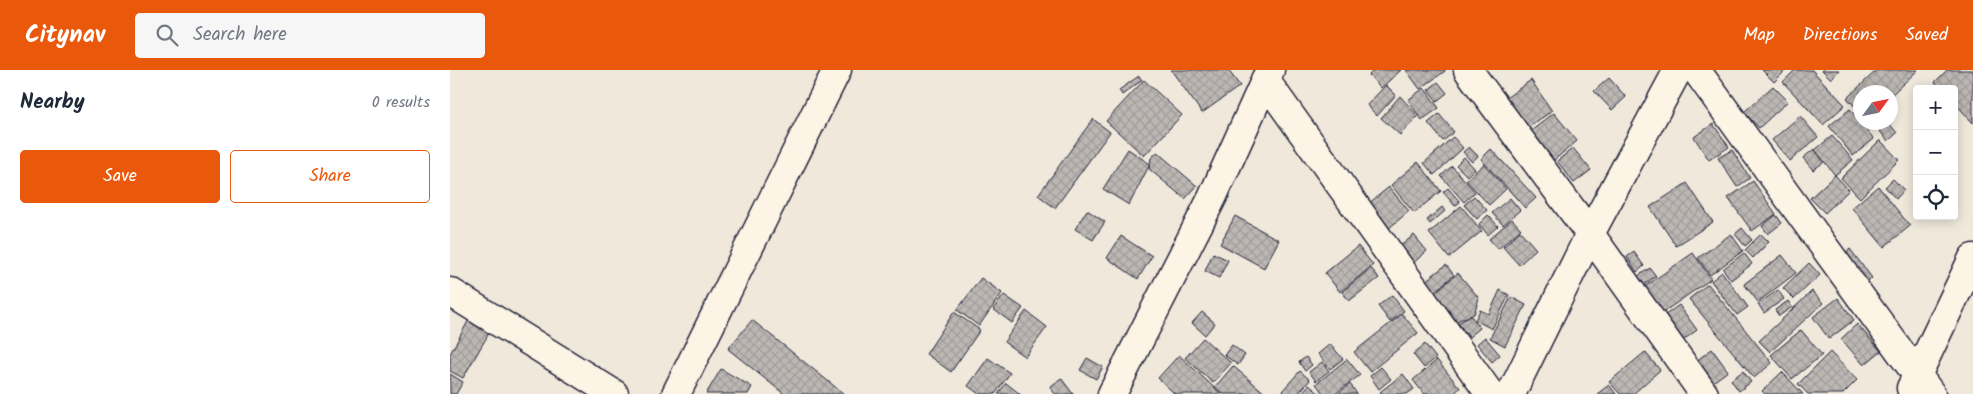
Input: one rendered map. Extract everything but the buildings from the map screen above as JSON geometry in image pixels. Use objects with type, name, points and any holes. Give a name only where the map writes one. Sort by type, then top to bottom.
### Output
[{"type":"street","points":[[676,394],[837,70]]},
{"type":"street","points":[[1468,70],[1590,234],[1704,394]]},
{"type":"street","points":[[1511,394],[1590,234],[1678,70]]},
{"type":"street","points":[[1696,70],[1919,388]]},
{"type":"street","points":[[1112,394],[1212,198],[1268,75]]},
{"type":"street","points":[[1268,75],[1490,394]]},
{"type":"street","points":[[1919,388],[1973,258]]},
{"type":"street","points":[[450,292],[614,394]]}]
